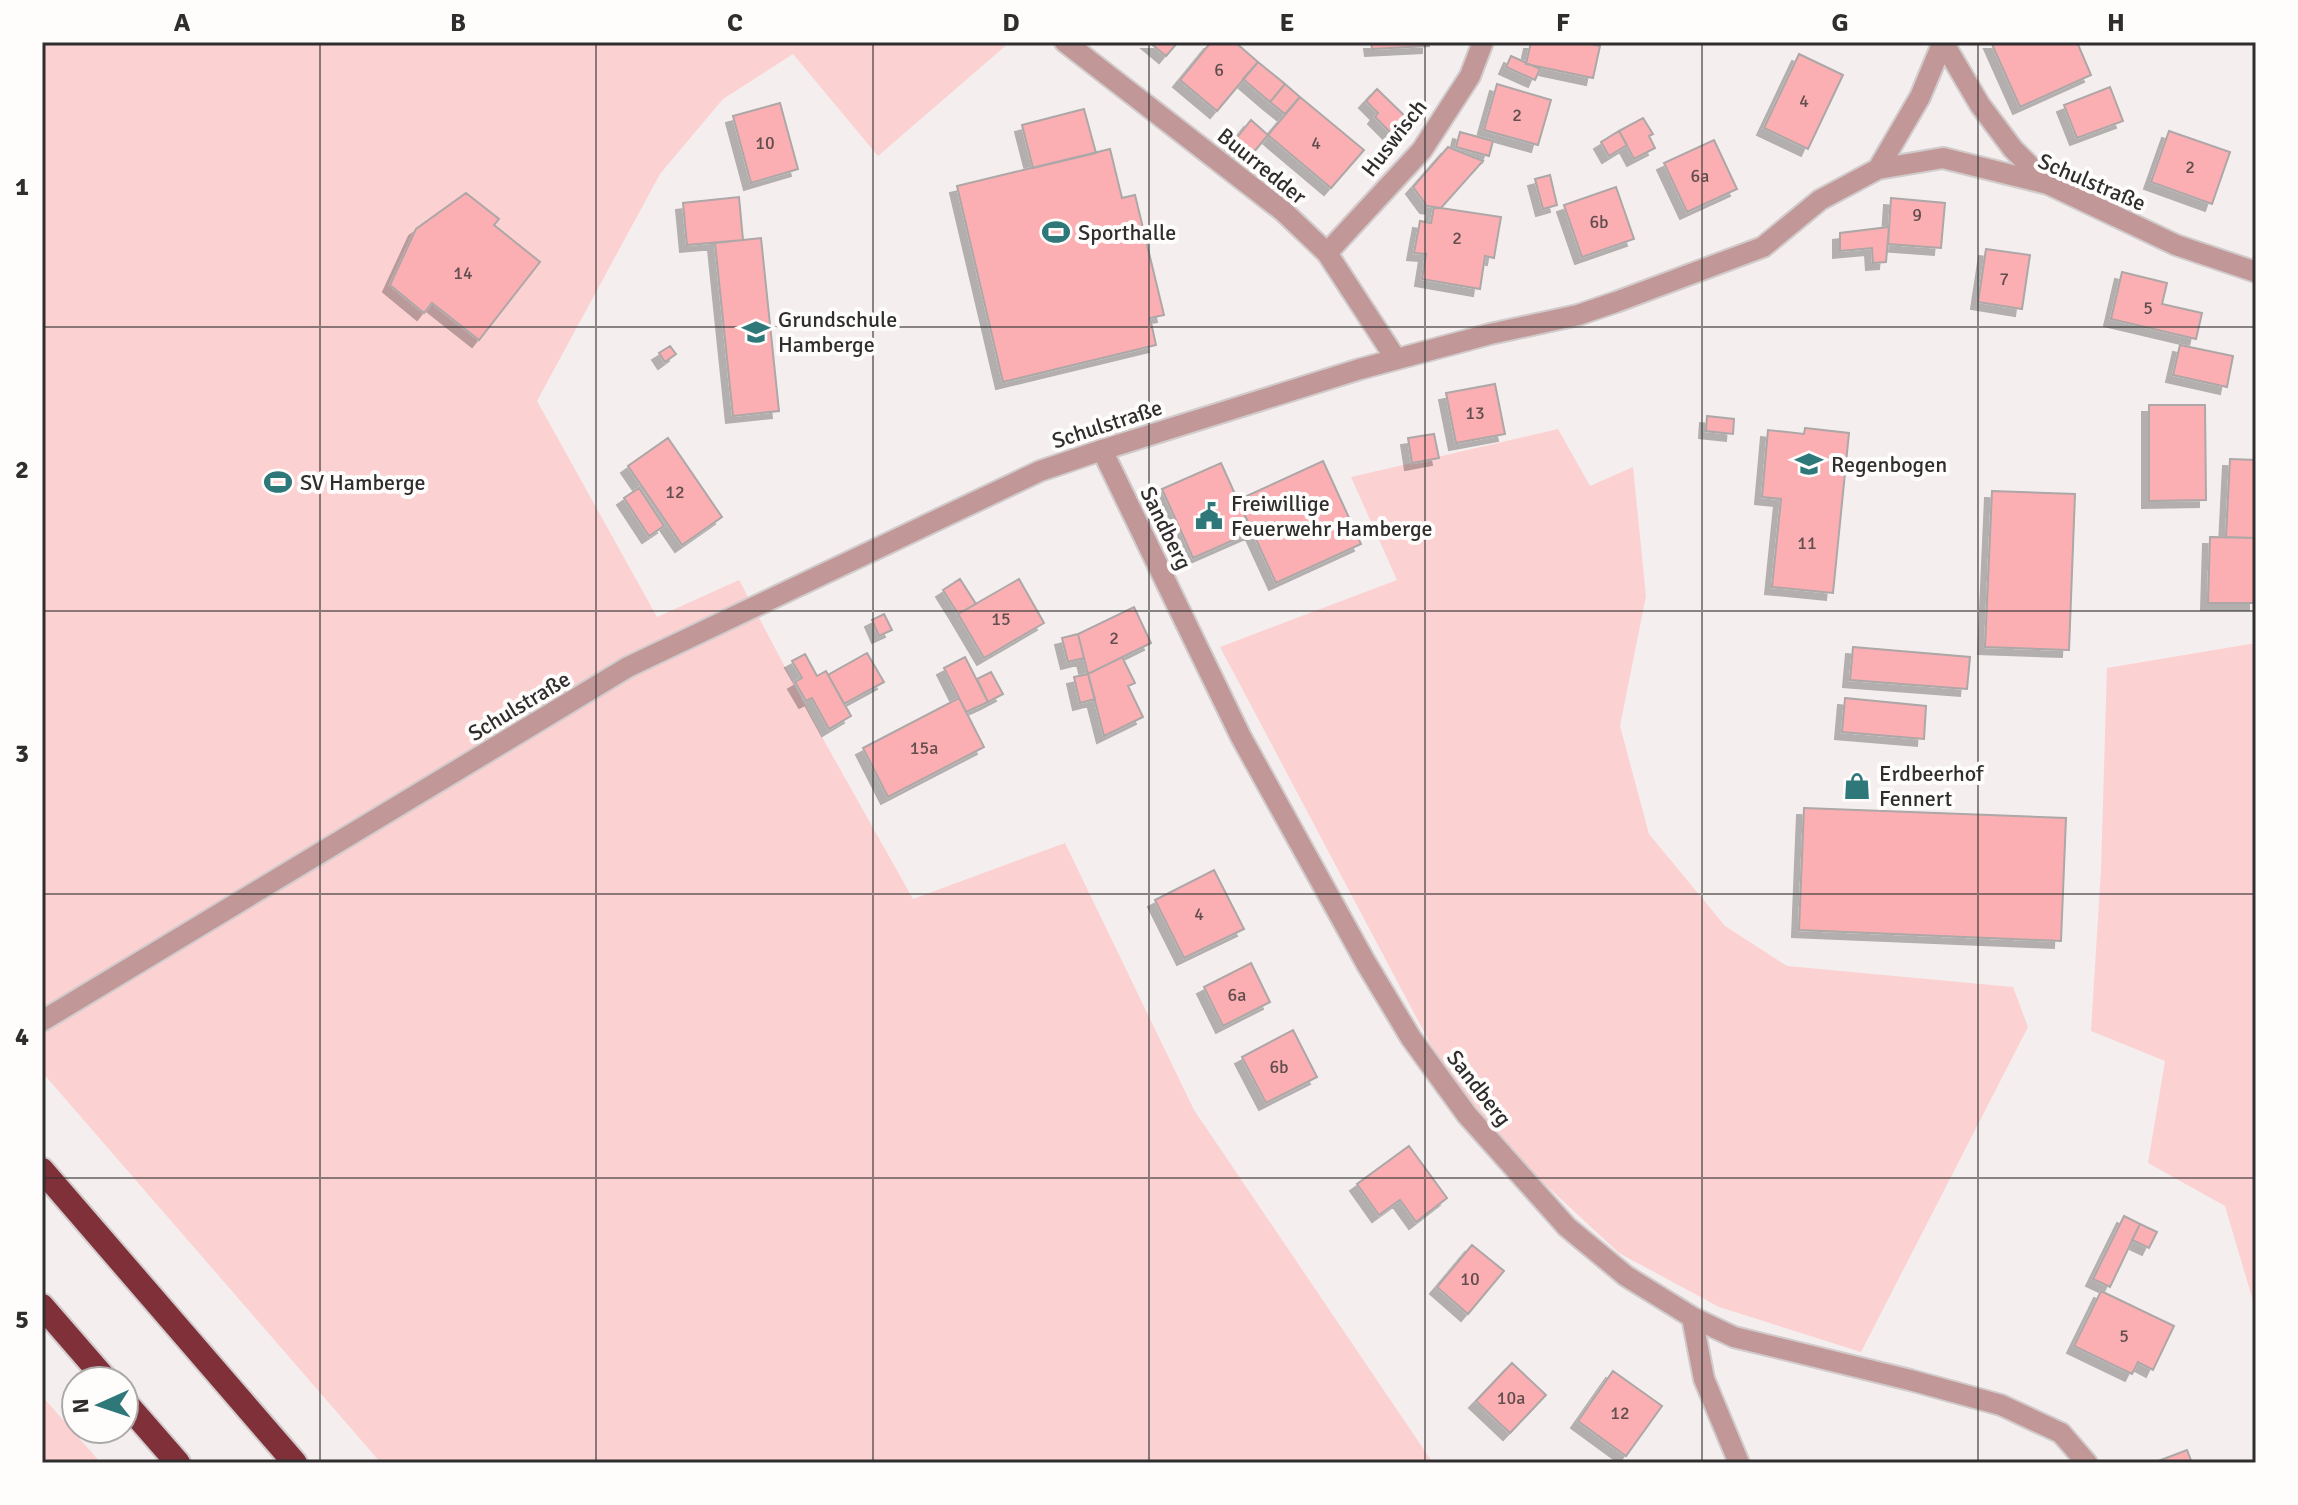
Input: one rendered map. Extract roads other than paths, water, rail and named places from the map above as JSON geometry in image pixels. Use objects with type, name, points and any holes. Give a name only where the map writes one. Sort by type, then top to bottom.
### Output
[{"type":"highway","points":[[42,1170],[295,1463]]},
{"type":"highway","points":[[42,1306],[93,1365]]},
{"type":"highway","points":[[140,1419],[178,1463]]},
{"type":"street","name":"Buurredder","points":[[1065,42],[1283,211],[1327,253],[1396,359]]},
{"type":"street","name":"Huswisch","points":[[1327,253],[1422,150],[1470,76],[1483,42]]},
{"type":"street","points":[[1878,169],[1920,97],[1943,42]]},
{"type":"street","points":[[1943,42],[1988,116],[2013,149],[2048,184]]},
{"type":"street","name":"Schulstraße","points":[[42,1021],[628,667],[1040,471],[1396,359],[1578,315],[1763,247],[1820,200],[1878,169],[1943,158],[2048,184],[2176,245],[2256,272]]},
{"type":"street","name":"Sandberg","points":[[1102,450],[1241,737],[1366,963],[1411,1038],[1467,1115],[1567,1227],[1626,1276],[1692,1317],[1734,1337],[2001,1405],[2061,1433],[2087,1463]]},
{"type":"street","points":[[1692,1317],[1704,1379],[1739,1463]]},
{"type":"place","name":"Sporthalle","points":[[1056,232]]},
{"type":"place","name":"Grundschule Hamberge","points":[[756,332]]},
{"type":"place","name":"Regenbogen","points":[[1809,464]]},
{"type":"place","name":"SV Hamberge","points":[[278,482]]},
{"type":"place","name":"Freiwillige Feuerwehr Hamberge","points":[[1209,516]]},
{"type":"place","name":"Erdbeerhof Fennert","points":[[1857,786]]}]
